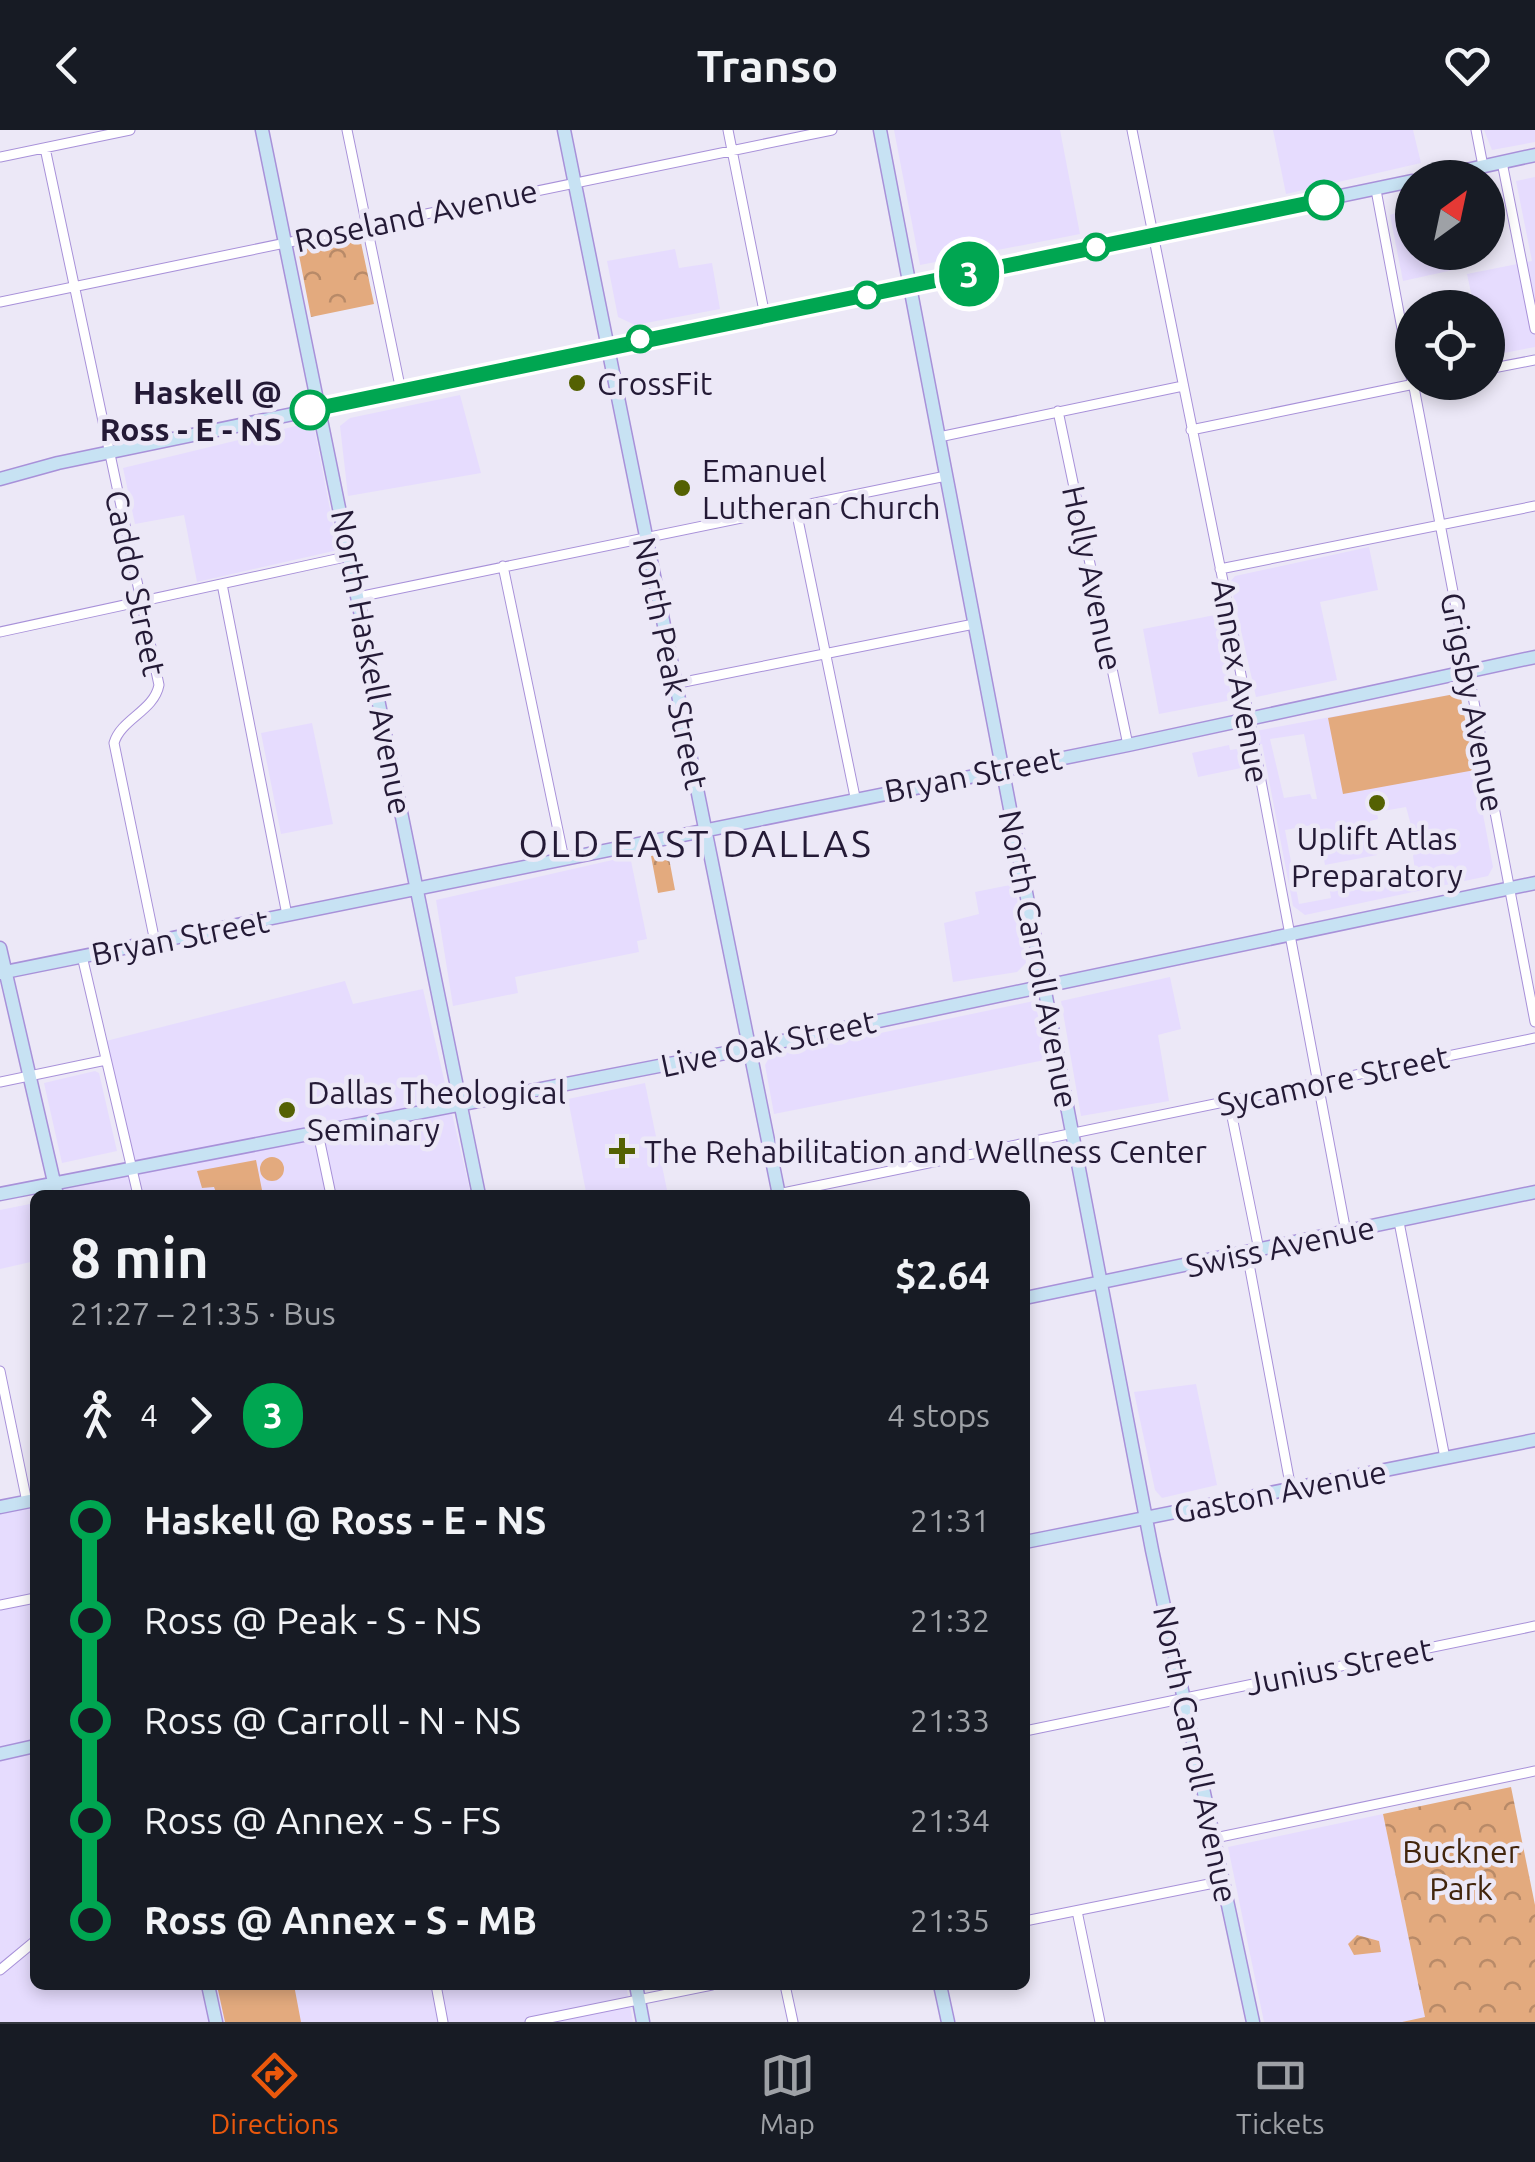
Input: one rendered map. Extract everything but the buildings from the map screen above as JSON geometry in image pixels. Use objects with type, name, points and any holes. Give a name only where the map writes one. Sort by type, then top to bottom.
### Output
[{"type":"street","points":[[0,145],[1,157],[130,130]]},
{"type":"street","name":"North Haskell Avenue","points":[[262,130],[478,1190]]},
{"type":"street","points":[[347,130],[402,390]]},
{"type":"street","name":"North Peak Street","points":[[564,130],[777,1190]]},
{"type":"street","points":[[728,130],[764,316]]},
{"type":"street","name":"Roseland Avenue","points":[[0,302],[832,130]]},
{"type":"street","name":"North Carroll Avenue","points":[[880,130],[1146,1518],[1253,2022]]},
{"type":"street","name":"Annex Avenue","points":[[1132,130],[1346,1232]]},
{"type":"street","points":[[1476,130],[1482,160]]},
{"type":"street","name":"Caddo Street","points":[[45,148],[158,694],[118,733],[114,743],[155,942]]},
{"type":"street","points":[[1505,161],[1535,155]]},
{"type":"street","points":[[1505,177],[1535,329]]},
{"type":"street","points":[[0,479],[109,452],[608,346],[1395,185]]},
{"type":"street","name":"Grigsby Avenue","points":[[1376,190],[1397,290]]},
{"type":"street","points":[[1505,366],[1535,360]]},
{"type":"street","points":[[939,437],[1183,386]]},
{"type":"street","points":[[1192,430],[1395,387]]},
{"type":"street","name":"Grigsby Avenue","points":[[1419,400],[1535,1022]]},
{"type":"street","name":"Holly Avenue","points":[[1058,411],[1128,745]]},
{"type":"street","points":[[358,596],[946,476]]},
{"type":"street","points":[[796,505],[855,798]]},
{"type":"street","points":[[1220,570],[1535,506]]},
{"type":"street","points":[[0,632],[350,556]]},
{"type":"street","points":[[503,566],[564,858]]},
{"type":"street","points":[[222,584],[287,915]]},
{"type":"street","points":[[674,684],[974,624]]},
{"type":"street","name":"Bryan Street","points":[[3,973],[1002,767],[1128,745],[1535,657]]},
{"type":"street","name":"Live Oak Street","points":[[56,1189],[132,1166],[750,1048],[1535,884]]},
{"type":"street","points":[[0,948],[56,1189]]},
{"type":"street","points":[[82,956],[137,1190]]},
{"type":"street","points":[[1535,1037],[1535,1053]]},
{"type":"street","name":"Sycamore Street","points":[[798,1190],[1535,1037]]},
{"type":"street","points":[[0,1082],[106,1060]]},
{"type":"street","points":[[1228,1102],[1291,1489]]},
{"type":"street","points":[[318,1133],[329,1190]]},
{"type":"street","name":"Live Oak Street","points":[[0,1194],[30,1191]]},
{"type":"street","name":"Swiss Avenue","points":[[1030,1297],[1535,1192]]},
{"type":"street","points":[[1399,1222],[1445,1458]]},
{"type":"street","points":[[0,1371],[4,1409],[30,1498]]},
{"type":"street","name":"Gaston Avenue","points":[[1030,1541],[1535,1440]]},
{"type":"street","points":[[0,1507],[30,1501]]},
{"type":"street","points":[[0,1605],[30,1599]]},
{"type":"street","name":"Junius Street","points":[[1030,1731],[1535,1626]]},
{"type":"street","points":[[0,1754],[30,1747]]},
{"type":"street","points":[[1215,1838],[1535,1771]]},
{"type":"street","points":[[1030,1920],[1224,1881]]},
{"type":"street","points":[[1077,1910],[1100,2022]]},
{"type":"street","points":[[0,1970],[30,1945]]},
{"type":"street","points":[[209,1990],[216,2022]]},
{"type":"street","points":[[437,1990],[444,2022]]},
{"type":"street","points":[[637,1990],[643,2022]]},
{"type":"street","points":[[530,2022],[687,1990]]},
{"type":"street","points":[[786,1990],[793,2022]]},
{"type":"street","points":[[941,1990],[948,2022]]},
{"type":"shaded area","points":[[894,130],[1060,130],[1080,234],[920,265]]},
{"type":"shaded area","points":[[1273,130],[1413,130],[1420,160],[1395,160],[1395,169],[1286,194]]},
{"type":"shaded area","points":[[1484,130],[1535,130],[1535,142],[1492,150]]},
{"type":"shaded area","points":[[1535,177],[1535,347],[1505,353],[1505,290],[1470,290],[1467,274],[1505,270],[1505,266],[1532,261],[1516,181]]},
{"type":"shaded area","points":[[1395,213],[1395,240],[1390,215]]},
{"type":"shaded area","points":[[675,249],[679,268],[712,263],[720,309],[635,325],[618,317],[607,261]]},
{"type":"shaded area","points":[[1401,270],[1453,270],[1403,281]]},
{"type":"shaded area","points":[[460,395],[481,473],[348,496],[340,426],[350,418]]},
{"type":"shaded area","points":[[308,423],[314,427],[338,550],[197,582],[184,515],[135,524],[123,468]]},
{"type":"shaded area","points":[[1369,547],[1378,590],[1320,602],[1337,680],[1256,697],[1230,582],[1235,576]]},
{"type":"shaded area","points":[[1215,615],[1232,700],[1159,714],[1143,629]]},
{"type":"shaded area","name":"Uplift Atlas Preparatory","points":[[1460,693],[1493,867],[1488,876],[1305,915],[1293,906],[1262,744],[1248,746],[1245,733]],"holes":[[[1304,734],[1317,799],[1310,794],[1284,798],[1270,739]],[[1406,807],[1417,847],[1413,856],[1416,877],[1342,893],[1340,884],[1328,880],[1331,898],[1299,904],[1285,830],[1317,824],[1325,865],[1377,855],[1371,848],[1370,821],[1378,819],[1377,812]]]},
{"type":"shaded area","points":[[312,723],[333,824],[281,834],[261,733]]},
{"type":"shaded area","name":"Uplift Atlas Preparatory","points":[[1229,745],[1230,750],[1237,749],[1241,768],[1198,777],[1192,753]]},
{"type":"shaded area","points":[[630,856],[647,939],[637,941],[639,952],[515,977],[518,993],[453,1006],[436,900]]},
{"type":"shaded area","points":[[1015,884],[1026,963],[1017,972],[953,982],[944,923],[979,914],[975,892]]},
{"type":"shaded area","points":[[1170,977],[1181,1029],[1158,1035],[1169,1101],[1081,1116],[1061,1001]]},
{"type":"shaded area","name":"Dallas Theological Seminary","points":[[345,981],[353,1004],[423,989],[470,1190],[59,1190],[66,1188],[65,1181],[131,1166],[102,1042]]},
{"type":"shaded area","points":[[1034,1001],[1050,1059],[774,1114],[765,1065],[770,1056]]},
{"type":"shaded area","points":[[99,1073],[117,1151],[62,1163],[44,1083]]},
{"type":"shaded area","points":[[645,1083],[667,1190],[586,1190],[568,1099]]},
{"type":"shaded area","points":[[30,1204],[30,1262],[0,1269],[0,1210]]},
{"type":"shaded area","points":[[1196,1384],[1217,1485],[1162,1498],[1155,1490],[1134,1392]]},
{"type":"shaded area","points":[[30,1507],[30,1990],[627,1990],[633,2022],[0,2022],[0,1512]]},
{"type":"shaded area","points":[[1383,1814],[1425,2017],[1402,2022],[1264,2022],[1228,1847]]},
{"type":"green space","points":[[360,238],[374,304],[311,317],[298,250]]},
{"type":"green space","points":[[1460,693],[1475,770],[1343,794],[1328,718]]},
{"type":"green space","points":[[668,853],[675,890],[658,893],[651,856]]},
{"type":"green space","points":[[272,1157],[281,1160],[281,1178],[272,1181],[263,1178],[260,1169],[263,1160]]},
{"type":"green space","points":[[256,1160],[262,1190],[202,1188],[197,1171]]},
{"type":"green space","name":"Buckner Park","points":[[1511,1787],[1535,1905],[1535,2022],[1402,2022],[1425,2017],[1383,1814]]},
{"type":"green space","points":[[1357,1935],[1379,1941],[1381,1952],[1354,1955],[1348,1944]]},
{"type":"green space","points":[[218,1990],[295,1990],[301,2022],[225,2022]]},
{"type":"bus line","name":"3","points":[[310,410],[1324,200]]},
{"type":"place","name":"CrossFit","points":[[577,383]]},
{"type":"place","name":"Haskell @ Ross - E - NS","points":[[310,410]]},
{"type":"place","name":"Emanuel Lutheran Church","points":[[682,488]]},
{"type":"place","name":"Uplift Atlas Preparatory","points":[[1377,803]]},
{"type":"place","name":"Dallas Theological Seminary","points":[[287,1110]]},
{"type":"place","name":"The Rehabilitation and Wellness Center","points":[[622,1151]]},
{"type":"district","name":"OLD EAST DALLAS","points":[[696,843]]}]
